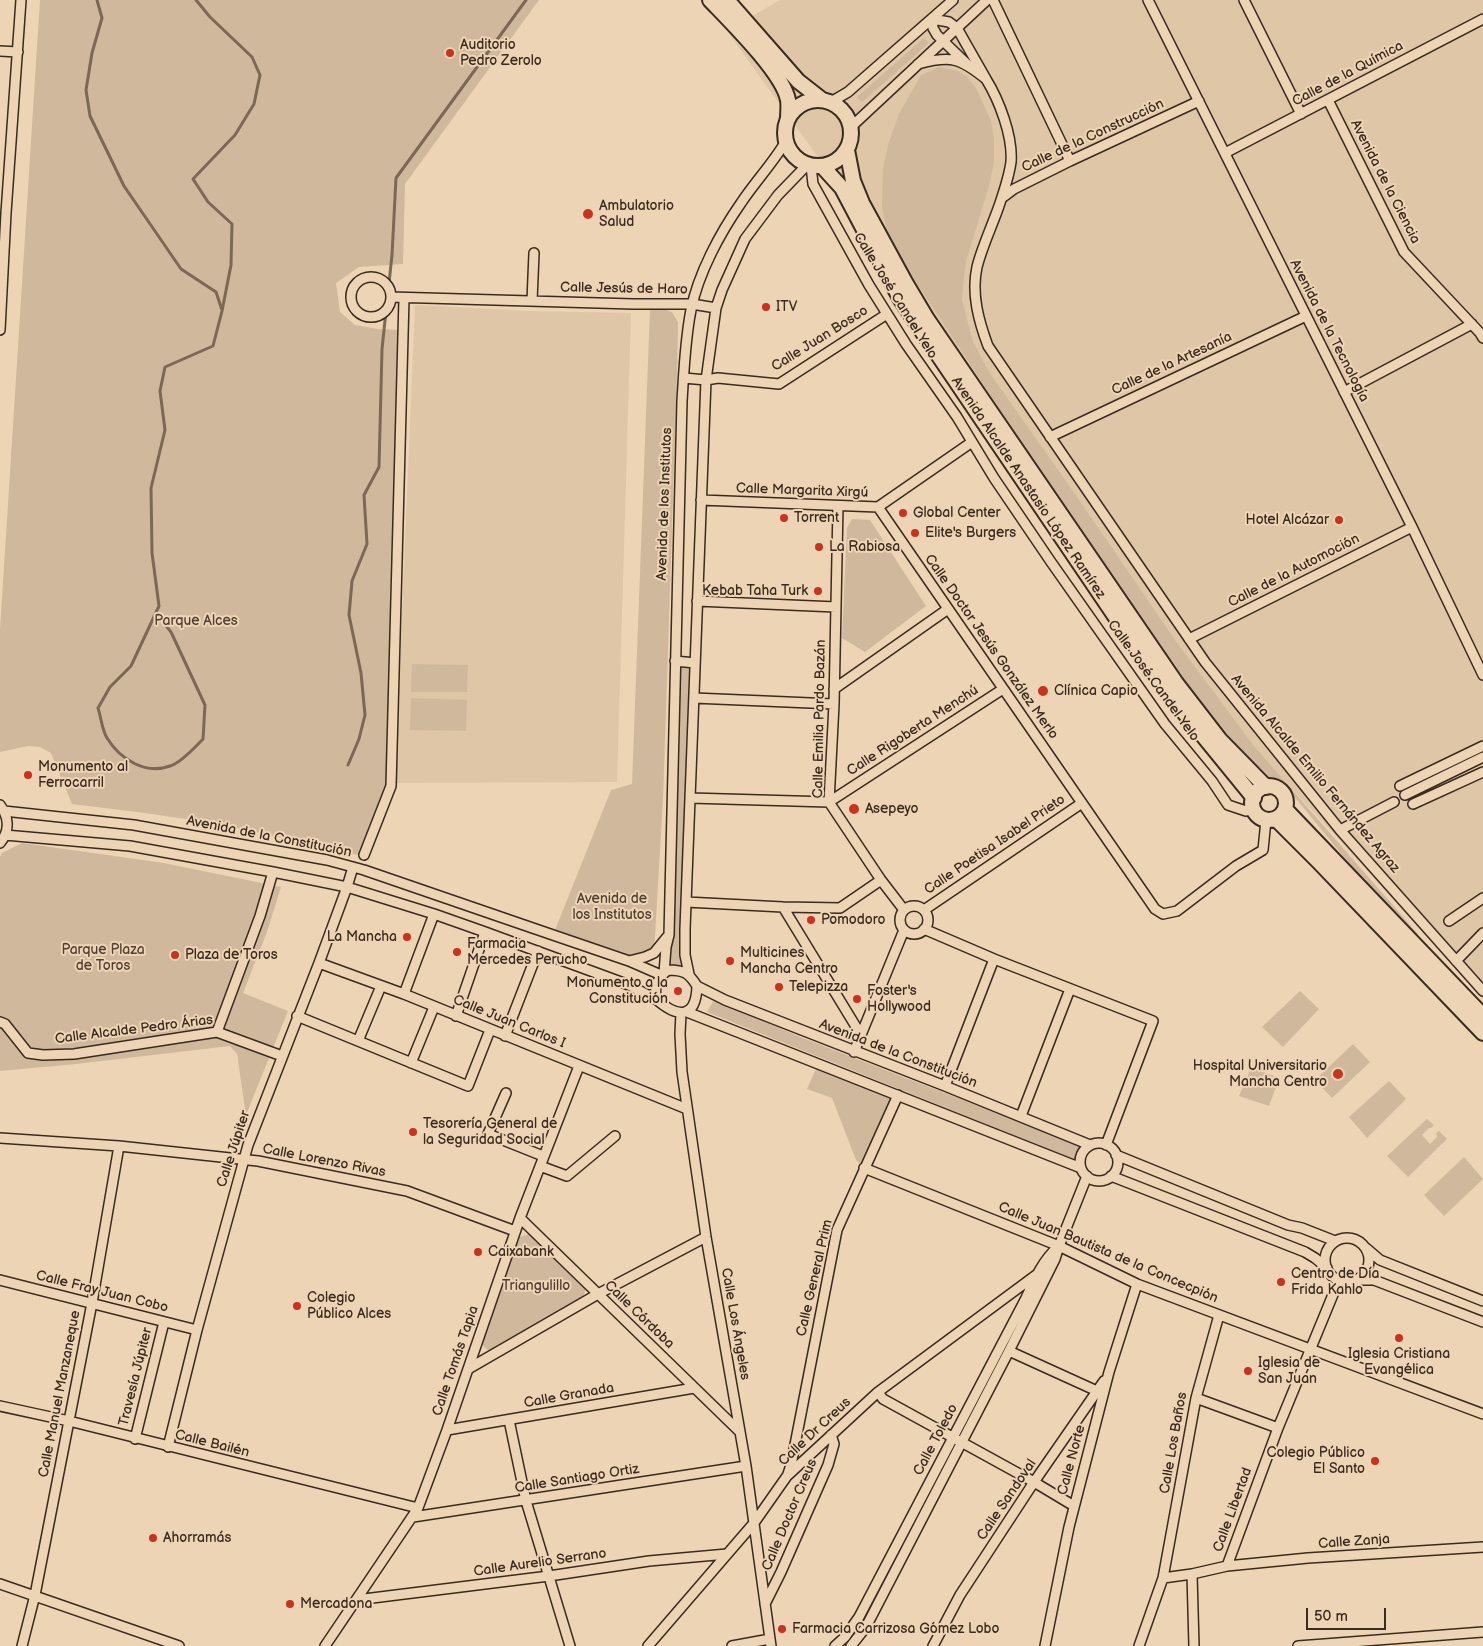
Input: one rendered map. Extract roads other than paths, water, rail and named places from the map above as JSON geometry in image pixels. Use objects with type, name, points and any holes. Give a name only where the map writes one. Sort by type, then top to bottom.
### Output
[{"type":"street","points":[[0,330],[6,213],[22,0]]},
{"type":"street","points":[[710,0],[763,58],[784,86],[789,100],[788,120]]},
{"type":"street","points":[[684,1012],[695,1001],[697,986],[689,974],[685,929],[706,380],[716,308],[722,290],[746,240],[778,195],[813,166],[832,164],[840,158],[847,150],[851,139],[851,127],[847,116],[840,108],[798,81],[727,0]]},
{"type":"street","points":[[813,166],[794,156],[786,141],[785,130],[793,111],[801,104],[811,100],[826,100],[848,92],[953,0]]},
{"type":"street","points":[[851,127],[988,0]]},
{"type":"street","points":[[993,0],[1070,161]]},
{"type":"street","name":"Avenida de la Tecnología","points":[[1148,0],[1412,527],[1483,675]]},
{"type":"street","points":[[1244,0],[1301,114]]},
{"type":"street","points":[[932,19],[949,22],[957,28]]},
{"type":"street","points":[[932,19],[936,35],[986,79]]},
{"type":"street","name":"Calle de la Química","points":[[1225,153],[1483,19]]},
{"type":"street","name":"Avenida Alcalde Emilio Fernández Agraz","points":[[957,28],[995,94],[1006,126],[1011,159],[1008,178],[977,268],[975,290],[981,328],[988,346],[1205,662],[1340,830],[1483,991]]},
{"type":"street","points":[[0,51],[18,52]]},
{"type":"street","points":[[918,64],[937,59],[954,59],[968,65]]},
{"type":"street","name":"Avenida de la Ciencia","points":[[1328,100],[1404,252],[1480,332],[1483,338]]},
{"type":"street","name":"Calle de la Construcción","points":[[1001,198],[1014,189],[1070,161],[1199,101]]},
{"type":"street","name":"Avenida de los Institutos","points":[[663,974],[669,935],[684,378],[692,304],[700,279],[727,224],[757,180],[777,157],[786,141]]},
{"type":"street","name":"Avenida Alcalde Anastasio López Ramírez","points":[[847,150],[853,181],[862,203],[900,274],[927,319],[1176,683],[1220,740],[1266,787]]},
{"type":"street","name":"Avenida Alcalde Anastasio López Ramírez","points":[[813,166],[842,188],[896,290],[918,325],[1170,695],[1253,801]]},
{"type":"street","name":"Calle José Candel Yelo","points":[[813,166],[812,184],[869,285],[1051,562],[1165,724],[1212,781],[1228,805],[1246,811],[1253,801]]},
{"type":"street","points":[[532,301],[534,253]]},
{"type":"street","points":[[374,277],[386,284],[391,297],[387,310],[375,318],[361,316],[351,305],[351,291],[360,280],[374,277]]},
{"type":"street","name":"Calle Jesús de Haro","points":[[391,297],[692,304],[716,308]]},
{"type":"street","points":[[364,854],[391,786],[404,298]]},
{"type":"street","name":"Calle Juan Bosco","points":[[706,380],[718,378],[779,384],[887,314]]},
{"type":"street","name":"Calle de la Artesanía","points":[[1050,437],[1306,316]]},
{"type":"street","points":[[1344,392],[1472,324]]},
{"type":"street","points":[[684,378],[706,380]]},
{"type":"street","name":"Calle Margarita Xirgú","points":[[701,500],[878,507],[972,442]]},
{"type":"street","name":"Calle Emilia Pardo Bazán","points":[[838,506],[834,704],[829,802],[881,880],[904,910]]},
{"type":"street","name":"Calle Doctor Jesús González Merlo","points":[[878,507],[1155,909],[1162,914],[1177,911],[1236,866],[1263,850],[1276,816]]},
{"type":"street","name":"Calle de la Automoción","points":[[1189,639],[1412,527]]},
{"type":"street","points":[[697,602],[836,607]]},
{"type":"street","points":[[834,689],[948,608]]},
{"type":"street","points":[[675,661],[695,663]]},
{"type":"street","name":"Calle Rigoberta Menchú","points":[[829,802],[1003,689]]},
{"type":"street","points":[[694,698],[834,704]]},
{"type":"street","points":[[1400,786],[1483,746]]},
{"type":"street","points":[[1405,795],[1483,757]]},
{"type":"street","points":[[1414,804],[1483,772]]},
{"type":"street","points":[[1276,816],[1286,802],[1284,795],[1273,787],[1266,787],[1258,791],[1253,801],[1257,815],[1276,816],[1483,1016]]},
{"type":"street","points":[[690,798],[829,802]]},
{"type":"street","points":[[1340,830],[1394,802]]},
{"type":"street","name":"Calle Poetisa Isabel Prieto","points":[[924,910],[1082,803]]},
{"type":"street","points":[[2,808],[7,819],[7,827],[3,839],[130,846],[348,887],[434,914],[628,985],[657,1000],[668,1009],[684,1012],[1081,1168]]},
{"type":"street","name":"Avenida de la Constitución","points":[[2,808],[134,825],[353,867],[663,974]]},
{"type":"street","points":[[1276,816],[1483,1033]]},
{"type":"street","name":"Calle Júpiter","points":[[168,1447],[197,1330],[243,1160],[348,887],[353,867]]},
{"type":"street","points":[[217,1032],[260,916],[273,872]]},
{"type":"street","points":[[686,902],[840,908],[881,880]]},
{"type":"street","points":[[1448,921],[1483,898]]},
{"type":"street","points":[[914,906],[924,910],[927,918],[924,929],[914,934],[904,930],[899,920],[904,910],[914,906]]},
{"type":"street","points":[[783,907],[861,1034]]},
{"type":"street","points":[[404,994],[434,914]]},
{"type":"street","points":[[924,929],[994,959],[1153,1021],[1106,1145]]},
{"type":"street","points":[[854,1052],[904,930]]},
{"type":"street","points":[[456,1016],[485,932]]},
{"type":"street","points":[[1456,961],[1483,933]]},
{"type":"street","points":[[629,961],[645,957],[654,952],[669,935]]},
{"type":"street","points":[[505,1036],[538,952]]},
{"type":"street","points":[[945,1086],[994,959]]},
{"type":"street","name":"Calle Juan Carlos I","points":[[319,963],[404,994],[687,1109]]},
{"type":"street","points":[[657,1000],[655,990],[663,974],[668,970],[674,970],[689,974]]},
{"type":"street","points":[[358,1041],[382,986]]},
{"type":"street","name":"Avenida de la Constitución","points":[[697,986],[725,1000],[1090,1145]]},
{"type":"street","points":[[1021,1116],[1070,989]]},
{"type":"street","points":[[411,1063],[434,1006]]},
{"type":"street","name":"Calle Los Ángeles","points":[[684,1012],[680,1034],[682,1072],[687,1109],[706,1237],[746,1466],[772,1644]]},
{"type":"street","points":[[297,1016],[468,1086],[490,1030]]},
{"type":"street","name":"Calle Alcalde Pedro Árias","points":[[0,1022],[5,1024],[28,1053],[43,1055],[74,1054],[217,1032],[282,1056]]},
{"type":"street","name":"Calle Tomás Tapia","points":[[325,1646],[418,1508],[447,1430],[515,1231],[579,1066]]},
{"type":"street","points":[[506,1093],[488,1134],[543,1156]]},
{"type":"street","name":"Calle General Prim","points":[[787,1476],[795,1447],[837,1230],[898,1095]]},
{"type":"street","points":[[540,1166],[567,1176],[615,1136]]},
{"type":"street","name":"Calle Lorenzo Rivas","points":[[0,1138],[119,1146],[243,1160],[407,1191],[515,1231]]},
{"type":"street","points":[[1101,1143],[1106,1145],[1114,1151],[1117,1166],[1111,1176],[1094,1180],[1087,1176],[1081,1168],[1080,1163],[1083,1152],[1090,1145],[1101,1143]]},
{"type":"street","name":"Calle Manuel Manzaneque","points":[[22,1646],[35,1595],[92,1303],[119,1146]]},
{"type":"street","points":[[1116,1155],[1288,1225],[1302,1228],[1335,1241],[1348,1238],[1355,1239],[1380,1260],[1483,1301]]},
{"type":"street","name":"Calle Juan Bautista de la Concecpión","points":[[864,1168],[1059,1246],[1137,1284],[1483,1414]]},
{"type":"street","name":"Calle Toledo","points":[[851,1646],[866,1628],[1056,1259],[1059,1246],[1087,1176]]},
{"type":"street","points":[[1111,1176],[1305,1252],[1315,1258],[1339,1280],[1345,1282],[1374,1280],[1483,1322]]},
{"type":"street","name":"Calle Córdoba","points":[[520,1218],[740,1432]]},
{"type":"street","points":[[468,1369],[598,1294],[706,1237]]},
{"type":"street","points":[[1327,1268],[1327,1250],[1335,1241]]},
{"type":"street","name":"Calle Toledo","points":[[835,1646],[845,1637],[859,1617],[1026,1298],[1036,1275],[1048,1256],[1059,1246]]},
{"type":"street","points":[[1356,1280],[1366,1272],[1368,1266],[1369,1260],[1366,1248]]},
{"type":"street","name":"Calle Dr Creus","points":[[648,1646],[754,1523],[787,1476],[878,1392],[1036,1275]]},
{"type":"street","name":"Calle Fray Juan Cobo","points":[[0,1280],[197,1330]]},
{"type":"street","name":"Calle Libertad","points":[[1163,1578],[1227,1566],[1278,1428],[1339,1280]]},
{"type":"street","name":"Calle Norte","points":[[1045,1646],[1074,1506],[1109,1372],[1137,1284]]},
{"type":"street","name":"Calle Los Baños","points":[[1138,1646],[1163,1578],[1196,1398],[1219,1315]]},
{"type":"street","name":"Travesía Júpiter","points":[[135,1439],[164,1322]]},
{"type":"street","points":[[1009,1351],[1097,1391]]},
{"type":"street","name":"Calle Sandoval","points":[[933,1646],[960,1596],[1034,1482],[1109,1372]]},
{"type":"street","name":"Calle Granada","points":[[447,1430],[694,1388]]},
{"type":"street","points":[[878,1392],[883,1399],[1074,1506]]},
{"type":"street","points":[[1196,1398],[1278,1428]]},
{"type":"street","name":"Calle Bailén","points":[[0,1406],[69,1421],[135,1439],[418,1508]]},
{"type":"street","points":[[510,1420],[526,1501],[570,1646]]},
{"type":"street","name":"Calle Doctor Creus","points":[[765,1604],[786,1563],[828,1465],[834,1444],[831,1435]]},
{"type":"street","name":"Calle Santiago Ortiz","points":[[413,1517],[746,1466]]},
{"type":"street","name":"Calle Zanja","points":[[1227,1566],[1308,1558],[1483,1547]]},
{"type":"street","name":"Calle Aurelio Serrano","points":[[356,1600],[549,1576],[649,1561],[727,1554]]},
{"type":"street","points":[[1192,1574],[1194,1646]]},
{"type":"street","points":[[0,1584],[180,1646]]},
{"type":"street","points":[[1298,1646],[1483,1632]]},
{"type":"street","points":[[732,1646],[772,1644]]},
{"type":"waterway","points":[[97,0],[102,18],[92,53],[86,90],[90,116],[124,186],[181,269],[216,292],[222,310]]},
{"type":"waterway","points":[[156,613],[171,632],[205,705],[203,739],[179,762],[161,768],[143,767],[134,763],[112,746],[104,731],[98,708],[110,687],[131,666],[159,606],[152,553],[151,488],[165,430],[160,391],[165,367],[213,346],[231,265],[232,224],[208,202],[193,179],[235,135],[254,104],[260,75],[252,57],[210,17],[196,0]]},
{"type":"waterway","points":[[348,765],[359,739],[365,715],[361,673],[349,615],[352,581],[367,544],[364,495],[379,467],[382,349],[392,255],[396,178],[526,0]]},
{"type":"place","name":"Auditorio Pedro Zerolo","points":[[450,53]]},
{"type":"place","name":"Ambulatorio Salud","points":[[588,214]]},
{"type":"place","name":"ITV","points":[[766,307]]},
{"type":"place","name":"Global Center","points":[[903,513]]},
{"type":"place","name":"Torrent","points":[[784,518]]},
{"type":"place","name":"Hotel Alcázar","points":[[1339,520]]},
{"type":"place","name":"Elite's Burgers","points":[[915,533]]},
{"type":"place","name":"La Rabiosa","points":[[819,547]]},
{"type":"place","name":"Kebab Taha Turk","points":[[818,591]]},
{"type":"place","name":"Clínica Capio","points":[[1043,691]]},
{"type":"place","name":"Monumento al Ferrocarril","points":[[28,775]]},
{"type":"place","name":"Asepeyo","points":[[854,809]]},
{"type":"place","name":"Pomodoro","points":[[811,920]]},
{"type":"place","name":"La Mancha","points":[[407,937]]},
{"type":"place","name":"Farmacia Mercedes Perucho","points":[[457,952]]},
{"type":"place","name":"Plaza de Toros","points":[[175,955]]},
{"type":"place","name":"Multicines Mancha Centro","points":[[730,961]]},
{"type":"place","name":"Telepizza","points":[[779,987]]},
{"type":"place","name":"Monumento a la Constitución","points":[[678,991]]},
{"type":"place","name":"Foster's Hollywood","points":[[857,999]]},
{"type":"place","name":"Hospital Universitario Mancha Centro","points":[[1338,1074]]},
{"type":"place","name":"Tesorería General de la Seguridad Social","points":[[413,1132]]},
{"type":"place","name":"Caixabank","points":[[478,1252]]},
{"type":"place","name":"Centro de Día Frida Kahlo","points":[[1281,1282]]},
{"type":"place","name":"Colegio Público Alces","points":[[297,1306]]},
{"type":"place","name":"Iglesia Cristiana Evangélica","points":[[1399,1338]]},
{"type":"place","name":"Iglesia de San Juan","points":[[1248,1371]]},
{"type":"place","name":"Colegio Público El Santo","points":[[1375,1461]]},
{"type":"place","name":"Ahorramás","points":[[153,1538]]},
{"type":"place","name":"Mercadona","points":[[290,1604]]},
{"type":"place","name":"Farmacia Carrizosa Gómez Lobo","points":[[782,1629]]},
{"type":"park label","name":"Parque Alces","points":[[196,621]]},
{"type":"park label","name":"Parque Plaza de Toros","points":[[103,958]]},
{"type":"park label","name":"Triangulillo","points":[[536,1286]]}]
